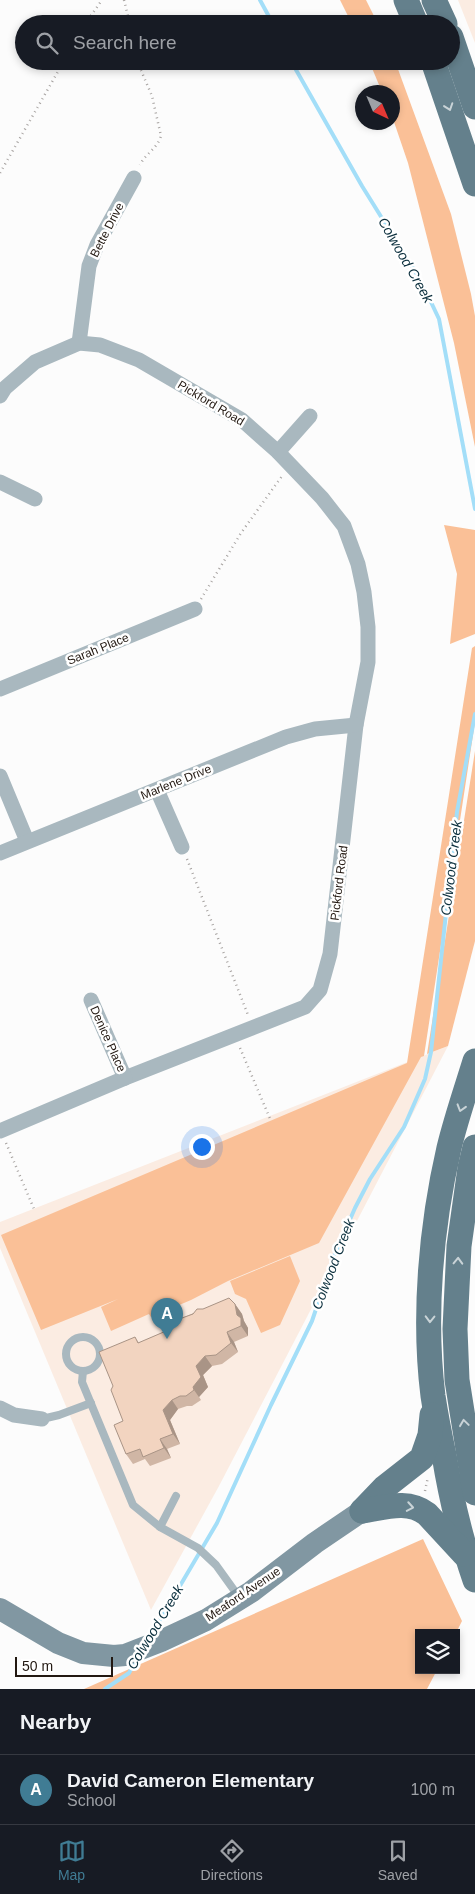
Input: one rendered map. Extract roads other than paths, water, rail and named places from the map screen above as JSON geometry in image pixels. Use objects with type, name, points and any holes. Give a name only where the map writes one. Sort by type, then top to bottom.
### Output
[{"type":"main road","points":[[406,0],[412,15]]},
{"type":"main road","points":[[434,0],[441,15]]},
{"type":"main road","points":[[460,63],[475,107]]},
{"type":"main road","points":[[436,70],[475,184]]},
{"type":"main road","points":[[362,1511],[385,1487],[422,1458],[430,1435],[433,1396],[430,1339],[431,1267],[449,1147],[475,1061]]},
{"type":"main road","points":[[475,1147],[470,1168],[459,1246],[455,1330],[457,1380],[469,1491],[467,1557],[475,1580]]},
{"type":"main road","points":[[433,1396],[469,1491]]},
{"type":"main road","points":[[362,1511],[404,1505],[420,1508],[467,1557]]},
{"type":"street","name":"Bette Drive","points":[[79,343],[89,266],[97,245],[134,178]]},
{"type":"street","name":"Pickford Road","points":[[0,1130],[305,1007],[320,990],[330,954],[356,724],[368,662],[368,626],[358,564],[344,526],[322,498],[278,452],[242,420],[139,360],[100,345],[79,343]]},
{"type":"street","points":[[0,396],[5,388],[35,362],[79,343]]},
{"type":"street","points":[[278,452],[310,416]]},
{"type":"street","points":[[0,482],[35,499]]},
{"type":"street","name":"Sarah Place","points":[[0,689],[195,609]]},
{"type":"street","name":"Marlene Drive","points":[[0,853],[286,737],[323,728],[356,724]]},
{"type":"street","points":[[0,776],[27,841]]},
{"type":"street","points":[[157,790],[182,847]]},
{"type":"street","name":"Denice Place","points":[[91,1000],[125,1078]]},
{"type":"street","points":[[0,1408],[14,1414],[42,1419]]},
{"type":"street","name":"Meaford Avenue","points":[[0,1609],[58,1643],[83,1653],[114,1656],[125,1655],[206,1620],[240,1599],[315,1543],[362,1511]]},
{"type":"lane","points":[[84,1336],[91,1338],[97,1343],[100,1350],[100,1358],[90,1369],[83,1371],[76,1369],[66,1357],[70,1343],[76,1338],[84,1336]]},
{"type":"lane","points":[[83,1371],[82,1382],[133,1505],[160,1527],[198,1548],[216,1565],[240,1599]]},
{"type":"lane","points":[[42,1419],[60,1415],[91,1403]]},
{"type":"lane","points":[[160,1527],[176,1496]]},
{"type":"waterway","name":"Colwood Creek","points":[[260,0],[268,15]]},
{"type":"waterway","name":"Colwood Creek","points":[[296,70],[362,186],[421,281],[439,319],[475,509]]},
{"type":"waterway","name":"Colwood Creek","points":[[151,1635],[217,1523],[312,1321],[334,1256],[355,1208],[370,1179],[404,1127],[425,1079],[431,1052],[457,812],[475,714]]},
{"type":"waterway","name":"Colwood Creek","points":[[105,1689],[129,1673],[136,1660]]},
{"type":"place","name":"David Cameron Elementary","points":[[167,1339]]}]
